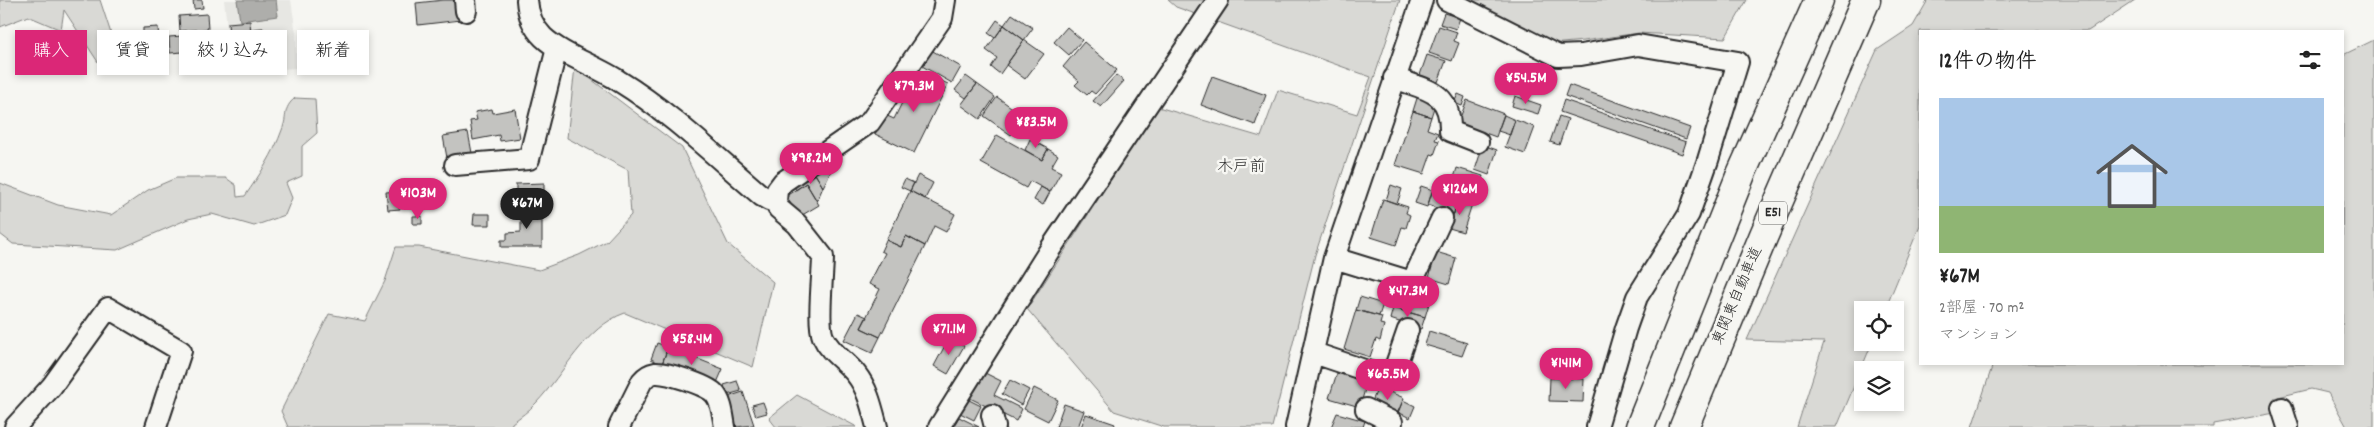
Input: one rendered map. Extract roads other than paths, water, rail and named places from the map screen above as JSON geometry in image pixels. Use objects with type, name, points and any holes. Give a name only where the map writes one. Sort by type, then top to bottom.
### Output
[{"type":"highway","points":[[1640,427],[1741,174],[1819,0]]},
{"type":"highway","name":"東関東自動車道","points":[[1684,427],[1764,235],[1866,0]]},
{"type":"street","points":[[528,0],[534,28],[556,48],[620,81],[663,112],[762,196],[776,201]]},
{"type":"street","points":[[877,427],[868,393],[856,373],[832,351],[823,338],[820,326],[823,256],[797,224],[778,208],[776,201],[777,190],[783,182],[870,122],[942,18],[945,0]]},
{"type":"street","points":[[939,427],[1049,250],[1218,0]]},
{"type":"street","points":[[1296,427],[1334,258],[1422,0]]},
{"type":"street","points":[[1448,0],[1558,56],[1581,55],[1638,45],[1738,62],[1708,160],[1689,214],[1634,305],[1597,427]]},
{"type":"street","points":[[455,165],[530,159],[556,48]]},
{"type":"street","points":[[1394,78],[1436,94],[1446,104],[1450,115],[1450,131],[1478,142]]},
{"type":"street","points":[[1334,258],[1412,282],[1442,218]]},
{"type":"street","points":[[15,427],[52,386],[108,308],[181,352],[156,427]]},
{"type":"street","points":[[1314,353],[1391,379],[1408,330]]},
{"type":"street","points":[[619,427],[642,381],[647,375],[653,373],[664,373],[710,389],[716,394],[720,402],[725,427]]},
{"type":"street","points":[[1366,409],[1392,422],[1391,427]]},
{"type":"district","name":"木戸前","points":[[1241,167]]}]
